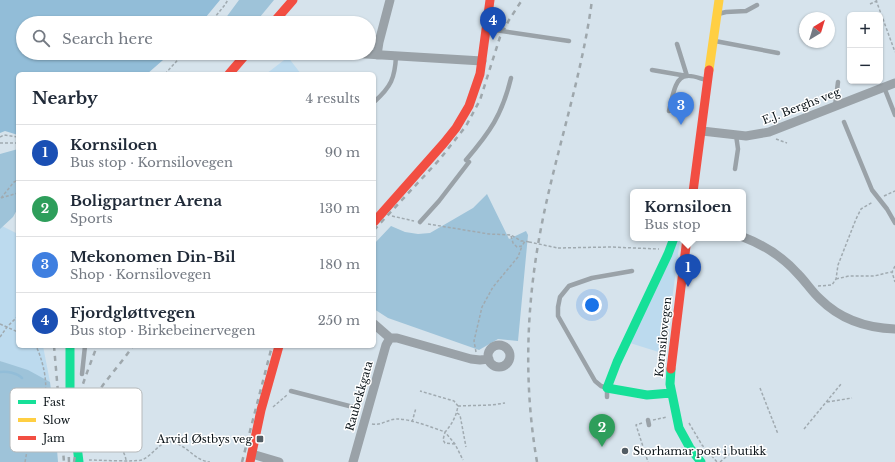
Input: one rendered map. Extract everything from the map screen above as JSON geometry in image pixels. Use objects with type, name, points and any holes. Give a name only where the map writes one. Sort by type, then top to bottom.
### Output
[{"type":"main road","points":[[279,16],[293,0]]},
{"type":"main road","points":[[376,220],[444,143],[459,123],[473,96],[480,74],[490,0]]},
{"type":"main road","points":[[693,189],[720,0]]},
{"type":"main road","points":[[231,72],[241,60]]},
{"type":"main road","points":[[671,393],[642,394],[607,388],[617,362],[673,241]]},
{"type":"main road","name":"Kornsilovegen","points":[[687,241],[671,358],[671,393],[679,428],[690,448],[701,462]]},
{"type":"main road","points":[[70,348],[71,388]]},
{"type":"main road","points":[[251,458],[261,410],[278,348]]},
{"type":"main road","name":"Kornsilovegen","points":[[677,415],[697,448],[709,462]]},
{"type":"street","points":[[390,0],[377,55],[482,61]]},
{"type":"street","name":"E.J. Berghs veg","points":[[702,131],[736,135],[758,135],[895,83]]},
{"type":"street","points":[[746,238],[760,244],[776,254],[795,270],[812,291],[832,309],[854,321],[875,327],[895,329]]},
{"type":"street","points":[[376,326],[390,338],[397,338],[476,360],[489,359]]},
{"type":"street","name":"Raubekkgata","points":[[353,462],[386,345],[390,338]]},
{"type":"street","points":[[251,458],[279,462]]},
{"type":"lane","points":[[718,14],[746,11],[757,5]]},
{"type":"lane","points":[[487,28],[569,41]]},
{"type":"lane","points":[[714,41],[778,53]]},
{"type":"lane","points":[[677,44],[687,76]]},
{"type":"lane","points":[[376,100],[390,86],[396,68],[396,56]]},
{"type":"lane","points":[[652,70],[709,80]]},
{"type":"lane","points":[[669,111],[677,82],[681,78],[687,76]]},
{"type":"lane","points":[[420,222],[439,201],[492,127],[505,103],[511,78]]},
{"type":"lane","points":[[835,106],[838,82]]},
{"type":"lane","points":[[884,87],[895,115]]},
{"type":"lane","points":[[844,122],[873,192],[892,217],[895,224]]},
{"type":"lane","points":[[735,169],[738,149],[736,135]]},
{"type":"lane","points":[[607,397],[607,388],[600,386],[595,382],[558,316],[558,307],[560,297],[569,286],[592,278],[632,271]]},
{"type":"lane","points":[[82,374],[84,348]]},
{"type":"lane","points":[[291,391],[357,408]]},
{"type":"lane","points":[[648,420],[649,425]]},
{"type":"path","points":[[216,16],[228,0]]},
{"type":"path","points":[[870,4],[877,0],[895,52]]},
{"type":"path","points":[[167,72],[178,60]]},
{"type":"path","points":[[0,137],[4,135],[16,137]]},
{"type":"path","points":[[0,144],[16,143]]},
{"type":"path","points":[[0,198],[16,181]]},
{"type":"path","points":[[836,280],[838,265],[861,209],[878,198],[895,192]]},
{"type":"path","points":[[0,198],[16,194]]},
{"type":"path","points":[[383,212],[389,215],[420,222],[489,234],[511,235],[521,241],[558,248],[610,247],[658,249],[668,254]]},
{"type":"path","points":[[511,235],[513,243],[517,247],[522,246]]},
{"type":"path","points":[[476,360],[474,341],[482,307],[493,287],[518,257],[525,242]]},
{"type":"path","points":[[895,266],[892,273],[895,282]]},
{"type":"path","points":[[812,291],[815,285],[832,284],[836,280],[849,276],[874,276],[892,273],[895,271]]},
{"type":"path","points":[[0,338],[7,326],[16,318]]},
{"type":"path","points":[[0,324],[16,331]]},
{"type":"path","points":[[38,348],[46,388]]},
{"type":"path","points":[[804,429],[841,384]]},
{"type":"path","points":[[760,388],[778,434]]},
{"type":"path","points":[[272,408],[291,391]]},
{"type":"path","points":[[420,391],[454,401],[458,406],[457,413],[453,422],[445,432],[443,440],[445,443],[455,444]]},
{"type":"path","points":[[827,402],[852,398]]},
{"type":"path","points":[[458,406],[505,403]]},
{"type":"path","points":[[412,422],[416,408]]},
{"type":"path","points":[[457,413],[460,415],[466,448]]},
{"type":"path","points":[[371,423],[377,425],[396,419],[412,422],[445,432],[455,444],[463,460]]},
{"type":"path","points":[[689,422],[702,445],[716,462]]},
{"type":"path","points":[[81,461],[124,461],[142,459],[148,457],[166,442],[171,442],[177,443],[184,447],[200,459],[210,462]]},
{"type":"path","points":[[25,462],[27,452]]},
{"type":"path","points":[[123,452],[126,460]]},
{"type":"path","points":[[720,462],[733,452],[738,452]]},
{"type":"shaded area","points":[[0,0],[220,0],[207,16],[16,16],[16,60],[163,60],[149,72],[16,72],[16,134],[5,131],[0,133]]},
{"type":"shaded area","points":[[239,0],[274,0],[261,16],[227,16]]},
{"type":"shaded area","points":[[284,60],[290,60],[299,72],[269,72]]},
{"type":"shaded area","points":[[16,150],[16,212],[13,217],[0,229],[0,154]]},
{"type":"shaded area","points":[[487,194],[509,239],[526,231],[528,235],[518,341],[498,339],[479,350],[388,318],[376,310],[376,242],[391,226],[405,232],[418,234],[430,233],[473,208]]},
{"type":"shaded area","points":[[0,225],[16,233],[16,348],[43,348],[50,382],[0,361]]},
{"type":"shaded area","points":[[678,241],[680,241],[665,354],[630,343]]},
{"type":"shaded area","points":[[0,361],[28,370],[50,382],[51,388],[10,388],[10,452],[57,452],[58,462],[0,462]]},
{"type":"waterway","points":[[0,372],[12,373],[22,378]]},
{"type":"railway","points":[[376,228],[440,159],[466,126],[480,100],[500,37],[522,0]]},
{"type":"railway","points":[[537,462],[529,397],[528,365],[534,268],[546,204],[583,51],[592,0]]},
{"type":"railway","points":[[54,348],[58,388]]},
{"type":"railway","points":[[81,388],[96,348]]},
{"type":"railway","points":[[101,388],[132,348]]},
{"type":"railway","points":[[242,462],[271,348]]},
{"type":"railway","points":[[63,452],[64,462]]},
{"type":"railway","points":[[69,452],[69,462]]},
{"type":"railway","points":[[74,462],[76,452]]},
{"type":"traffic: fast","points":[[671,393],[647,395],[607,388],[617,362],[673,241]]},
{"type":"traffic: fast","points":[[70,348],[70,388]]},
{"type":"traffic: fast","points":[[671,369],[670,384],[679,428],[690,448],[701,462]]},
{"type":"traffic: fast","points":[[78,452],[79,462]]},
{"type":"traffic: slow","points":[[709,70],[719,0]]},
{"type":"traffic: jam","points":[[279,16],[293,0]]},
{"type":"traffic: jam","points":[[376,220],[444,143],[456,128],[469,106],[480,74],[490,0]]},
{"type":"traffic: jam","points":[[231,72],[241,60]]},
{"type":"traffic: jam","points":[[693,189],[709,70]]},
{"type":"traffic: jam","points":[[671,369],[687,241]]},
{"type":"traffic: jam","points":[[250,462],[261,410],[278,348]]},
{"type":"place","name":"Fjordgløttvegen","points":[[493,40]]},
{"type":"place","name":"Mekonomen Din-Bil","points":[[681,125]]},
{"type":"place","name":"Kornsiloen","points":[[688,287]]},
{"type":"place","name":"Arvid Østbys veg","points":[[260,439]]},
{"type":"place","name":"Boligpartner Arena","points":[[602,447]]},
{"type":"place","name":"Storhamar post i butikk","points":[[625,451]]}]
